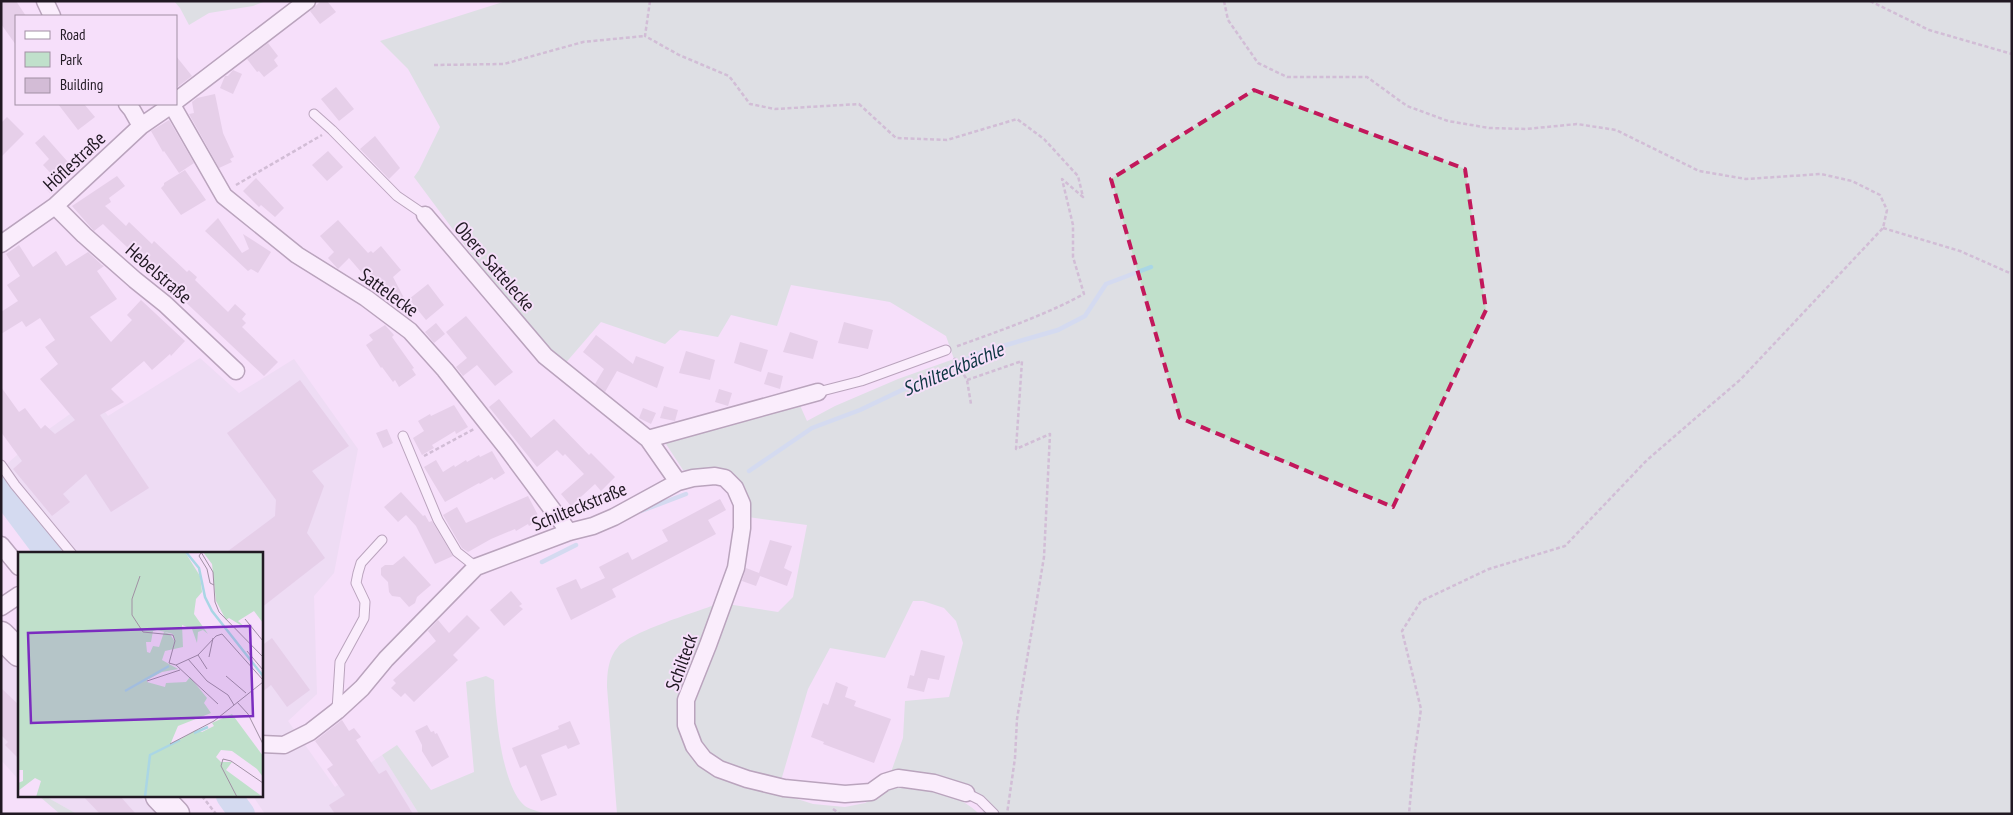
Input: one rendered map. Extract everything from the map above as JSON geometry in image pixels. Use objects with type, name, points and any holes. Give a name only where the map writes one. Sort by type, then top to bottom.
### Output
[{"type":"main road","points":[[1,635],[18,652]]},
{"type":"main road","points":[[161,798],[176,814]]},
{"type":"street","points":[[45,1],[52,15]]},
{"type":"street","name":"Höflestraße","points":[[178,99],[308,1]]},
{"type":"street","points":[[128,105],[141,126]]},
{"type":"street","name":"Höflestraße","points":[[1,244],[55,206],[141,126],[170,105]]},
{"type":"street","name":"Sattelecke","points":[[174,105],[222,194],[297,255],[366,298],[410,331],[446,370],[569,532]]},
{"type":"street","name":"Hebelstraße","points":[[55,206],[84,235],[165,304],[236,371]]},
{"type":"street","name":"Obere Sattelecke","points":[[425,215],[546,356],[648,439]]},
{"type":"street","points":[[678,482],[648,439],[818,392]]},
{"type":"street","name":"Schilteck","points":[[678,482],[707,477],[725,478],[735,488],[742,504],[742,528],[736,568],[686,700],[686,725],[694,746],[704,758],[719,769],[747,779],[784,788],[845,794],[871,792],[885,782],[898,778],[934,783],[966,793]]},
{"type":"street","name":"Schilteckstraße","points":[[262,744],[284,745],[310,732],[337,711],[362,688],[386,659],[476,567],[569,532],[593,526],[614,517],[678,482]]},
{"type":"street","points":[[1,545],[18,565]]},
{"type":"street","points":[[1,606],[18,596]]},
{"type":"lane","name":"Obere Sattelecke","points":[[314,114],[397,196],[425,215]]},
{"type":"lane","points":[[818,392],[861,381],[946,350]]},
{"type":"lane","points":[[403,436],[438,520],[457,552],[476,567]]},
{"type":"lane","points":[[1,465],[15,485],[70,552]]},
{"type":"lane","points":[[337,711],[340,662],[364,618],[365,602],[356,583],[358,573],[361,563],[382,540]]},
{"type":"lane","points":[[966,793],[980,800],[994,814]]},
{"type":"path","points":[[645,36],[650,1]]},
{"type":"path","points":[[1224,1],[1228,20],[1258,63],[1287,77],[1368,78],[1408,106],[1448,122],[1489,128],[1526,129],[1577,124],[1616,130],[1699,171],[1746,180],[1822,174],[1852,181],[1880,195],[1887,210],[1883,228],[1741,379],[1647,460],[1564,546],[1489,570],[1421,601],[1402,630],[1421,709],[1409,814]]},
{"type":"path","points":[[1870,1],[1929,30],[2012,54]]},
{"type":"path","points":[[434,65],[504,64],[583,42],[645,36],[679,55],[729,76],[750,104],[775,109],[859,104],[896,138],[947,140],[1017,119],[1044,139],[1078,176],[1083,197],[1062,178],[1073,224],[1073,257],[1084,294],[1002,330],[946,350]]},
{"type":"path","points":[[222,194],[316,137],[332,130]]},
{"type":"path","points":[[1883,228],[1960,251],[2012,274]]},
{"type":"path","points":[[967,380],[1022,361],[1016,449],[1050,434],[1044,557],[1017,719],[1015,758],[1007,814]]},
{"type":"path","points":[[957,362],[967,380],[971,404]]},
{"type":"path","points":[[415,461],[486,422]]},
{"type":"path","points":[[204,798],[216,814]]},
{"type":"highlighted area","points":[[1254,90],[1465,169],[1486,310],[1393,507],[1180,418],[1111,179]]},
{"type":"shaded area","points":[[200,358],[239,393],[294,359],[358,449],[334,573],[314,596],[317,694],[288,721],[335,787],[382,755],[419,814],[265,814],[254,798],[262,798],[262,552],[59,552],[1,469],[39,436],[36,433],[45,425],[49,429],[94,397],[108,416]]},
{"type":"shaded area","points":[[1,652],[18,669],[18,779],[1,760]]},
{"type":"shaded area","points":[[49,798],[142,798],[157,814],[77,814]]},
{"type":"green space","points":[[174,1],[266,1],[253,6],[209,13],[189,25]]},
{"type":"green space","points":[[506,1],[2012,1],[2012,814],[983,814],[986,799],[964,789],[890,775],[903,738],[905,701],[949,697],[963,643],[956,621],[944,608],[923,601],[913,601],[885,658],[830,648],[808,689],[780,784],[715,761],[693,731],[690,706],[727,604],[778,612],[793,597],[807,525],[748,517],[739,486],[721,468],[683,470],[666,444],[680,434],[798,401],[807,421],[835,406],[898,379],[954,359],[946,336],[890,302],[791,285],[777,326],[731,315],[718,337],[680,330],[665,344],[601,322],[563,366],[492,282],[414,177],[440,127],[408,69],[380,41]]},
{"type":"green space","points":[[720,603],[685,690],[687,746],[766,789],[813,804],[845,807],[865,803],[882,794],[886,785],[897,785],[923,788],[949,795],[960,800],[979,814],[617,814],[607,687],[608,671],[612,656],[618,647],[636,635]]},
{"type":"green space","points":[[486,676],[494,680],[498,728],[510,782],[525,806],[547,814],[419,814],[382,755],[397,745],[431,790],[474,772],[466,682]]},
{"type":"green space","points":[[41,798],[49,798],[77,814],[60,814]]},
{"type":"building","points":[[1,1],[16,1],[25,15],[15,15],[15,44],[1,24]]},
{"type":"building","points":[[321,1],[327,1],[336,12],[320,24],[310,11]]},
{"type":"building","points":[[268,43],[278,56],[274,60],[278,66],[264,77],[259,71],[257,72],[247,59]]},
{"type":"building","points":[[178,58],[192,76],[178,86]]},
{"type":"building","points":[[233,70],[242,74],[233,94],[220,88],[225,76],[228,76]]},
{"type":"building","points":[[336,87],[354,109],[339,121],[321,99]]},
{"type":"building","points":[[215,94],[223,133],[234,157],[230,159],[232,162],[219,168],[189,114],[194,113],[192,102],[197,98]]},
{"type":"building","points":[[59,105],[85,105],[95,117],[78,130]]},
{"type":"building","points":[[7,117],[24,134],[1,157],[1,123]]},
{"type":"building","points":[[169,120],[194,163],[179,173],[163,152],[151,131]]},
{"type":"building","points":[[44,135],[75,170],[58,181],[43,165],[49,159],[35,143]]},
{"type":"building","points":[[375,136],[400,168],[389,179],[360,149]]},
{"type":"building","points":[[328,151],[343,167],[327,181],[312,165]]},
{"type":"building","points":[[185,170],[206,200],[181,215],[161,188],[164,183]]},
{"type":"building","points":[[51,176],[59,184],[50,193],[42,184]]},
{"type":"building","points":[[117,176],[125,186],[109,198],[111,202],[105,206],[126,226],[129,222],[152,244],[154,241],[187,272],[189,270],[197,277],[195,280],[228,312],[235,304],[246,314],[242,319],[246,323],[242,327],[278,362],[264,376],[103,224],[94,231],[72,206]]},
{"type":"building","points":[[256,178],[284,208],[275,217],[261,205],[259,207],[243,191]]},
{"type":"building","points":[[218,218],[242,253],[249,249],[243,234],[271,252],[258,273],[251,269],[248,271],[205,231]]},
{"type":"building","points":[[338,220],[368,253],[371,251],[373,253],[381,246],[401,270],[393,277],[404,298],[392,304],[383,285],[379,289],[370,278],[368,280],[349,258],[338,269],[328,258],[334,252],[320,236]]},
{"type":"building","points":[[19,245],[33,267],[56,251],[66,266],[88,252],[104,266],[97,271],[117,299],[90,317],[111,342],[132,320],[127,315],[141,300],[185,341],[171,356],[170,354],[152,370],[144,361],[111,389],[124,402],[100,415],[149,488],[111,512],[86,474],[63,494],[70,502],[52,516],[13,469],[22,461],[1,432],[1,387],[19,412],[25,408],[41,429],[45,425],[55,434],[75,420],[40,379],[58,364],[45,347],[55,340],[40,318],[26,327],[22,321],[1,334],[1,312],[18,301],[7,285],[20,276],[6,254]]},
{"type":"building","points":[[428,284],[444,305],[426,320],[409,299]]},
{"type":"building","points":[[466,316],[513,372],[495,386],[477,365],[463,376],[456,367],[467,358],[446,332]]},
{"type":"building","points":[[844,322],[873,330],[868,349],[838,343]]},
{"type":"building","points":[[436,323],[445,334],[434,343],[425,332]]},
{"type":"building","points":[[385,325],[394,335],[392,337],[414,368],[412,369],[416,375],[399,387],[395,380],[393,382],[381,368],[366,345],[373,340],[369,335]]},
{"type":"building","points":[[790,332],[818,341],[813,359],[783,352]]},
{"type":"building","points":[[596,335],[633,364],[636,356],[664,367],[657,388],[617,371],[605,392],[595,384],[604,369],[583,352]]},
{"type":"building","points":[[740,342],[768,350],[761,372],[734,363]]},
{"type":"building","points":[[686,351],[715,360],[710,380],[679,373]]},
{"type":"building","points":[[768,372],[783,376],[780,389],[764,384]]},
{"type":"building","points":[[300,380],[349,446],[312,471],[324,486],[307,533],[325,558],[262,607],[262,552],[227,552],[275,516],[276,500],[227,433]]},
{"type":"building","points":[[719,389],[732,393],[728,406],[715,402]]},
{"type":"building","points":[[499,399],[531,438],[554,419],[589,455],[591,453],[615,477],[601,491],[595,484],[571,506],[561,494],[584,474],[565,454],[563,456],[557,450],[537,467],[489,407]]},
{"type":"building","points":[[454,405],[468,427],[456,434],[455,431],[432,445],[434,448],[422,455],[413,438],[424,431],[418,421],[430,414],[431,416]]},
{"type":"building","points":[[664,406],[678,410],[675,421],[660,418]]},
{"type":"building","points":[[643,408],[656,413],[651,424],[639,418]]},
{"type":"building","points":[[387,429],[393,443],[383,448],[376,433]]},
{"type":"building","points":[[492,451],[505,473],[494,480],[492,477],[479,483],[445,502],[424,467],[436,460],[443,472],[454,465],[455,467],[466,460],[467,462],[479,455],[480,457]]},
{"type":"building","points":[[401,492],[423,516],[425,515],[429,522],[432,521],[453,556],[435,564],[416,526],[406,515],[398,522],[384,507]]},
{"type":"building","points":[[528,496],[540,519],[529,526],[528,524],[516,531],[515,529],[491,539],[468,552],[462,548],[443,515],[457,507],[466,523]]},
{"type":"building","points":[[720,499],[726,510],[708,520],[716,534],[612,589],[616,597],[571,620],[556,588],[576,579],[581,589],[605,578],[599,567],[628,552],[632,560],[668,541],[662,530]]},
{"type":"building","points":[[770,540],[792,546],[784,568],[792,572],[787,586],[760,576],[756,586],[742,581],[746,568],[759,573]]},
{"type":"building","points":[[404,556],[431,585],[409,607],[400,597],[392,596],[389,592],[388,582],[381,575],[381,568],[385,565],[393,565]]},
{"type":"building","points":[[511,591],[522,604],[519,606],[523,609],[504,626],[490,610]]},
{"type":"building","points":[[467,615],[480,628],[453,655],[458,660],[414,702],[405,693],[401,697],[391,688],[396,683],[393,680],[436,641],[428,631],[438,620],[449,633]]},
{"type":"building","points":[[272,638],[310,690],[287,707],[271,685],[262,692],[262,645]]},
{"type":"building","points":[[921,650],[945,656],[939,680],[928,678],[924,692],[907,688],[910,675],[914,676]]},
{"type":"building","points":[[836,682],[848,687],[845,697],[856,701],[854,706],[891,719],[874,763],[823,744],[824,742],[811,737],[823,703],[828,705]]},
{"type":"building","points":[[1,688],[18,704],[18,758],[5,745],[8,742],[1,735]]},
{"type":"building","points":[[342,720],[349,731],[354,728],[361,737],[356,740],[379,774],[386,770],[413,814],[335,814],[329,805],[345,795],[327,769],[333,765],[315,741]]},
{"type":"building","points":[[570,721],[580,744],[568,749],[566,745],[541,755],[557,795],[541,801],[526,765],[520,768],[512,748],[559,729],[558,726]]},
{"type":"building","points":[[427,725],[431,732],[437,733],[449,757],[432,767],[422,751],[422,745],[415,731]]},
{"type":"building","points":[[85,798],[122,798],[136,814],[100,814]]},
{"type":"waterway","name":"Schilteckbächle","points":[[749,471],[812,428],[860,410],[982,352],[1058,330],[1085,316],[1106,284],[1151,267]]},
{"type":"waterway","points":[[1,490],[48,552]]},
{"type":"waterway","name":"Schilteckbächle","points":[[641,511],[686,494]]},
{"type":"waterway","name":"Schilteckbächle","points":[[542,562],[576,545]]},
{"type":"waterway","points":[[230,798],[242,814]]}]
